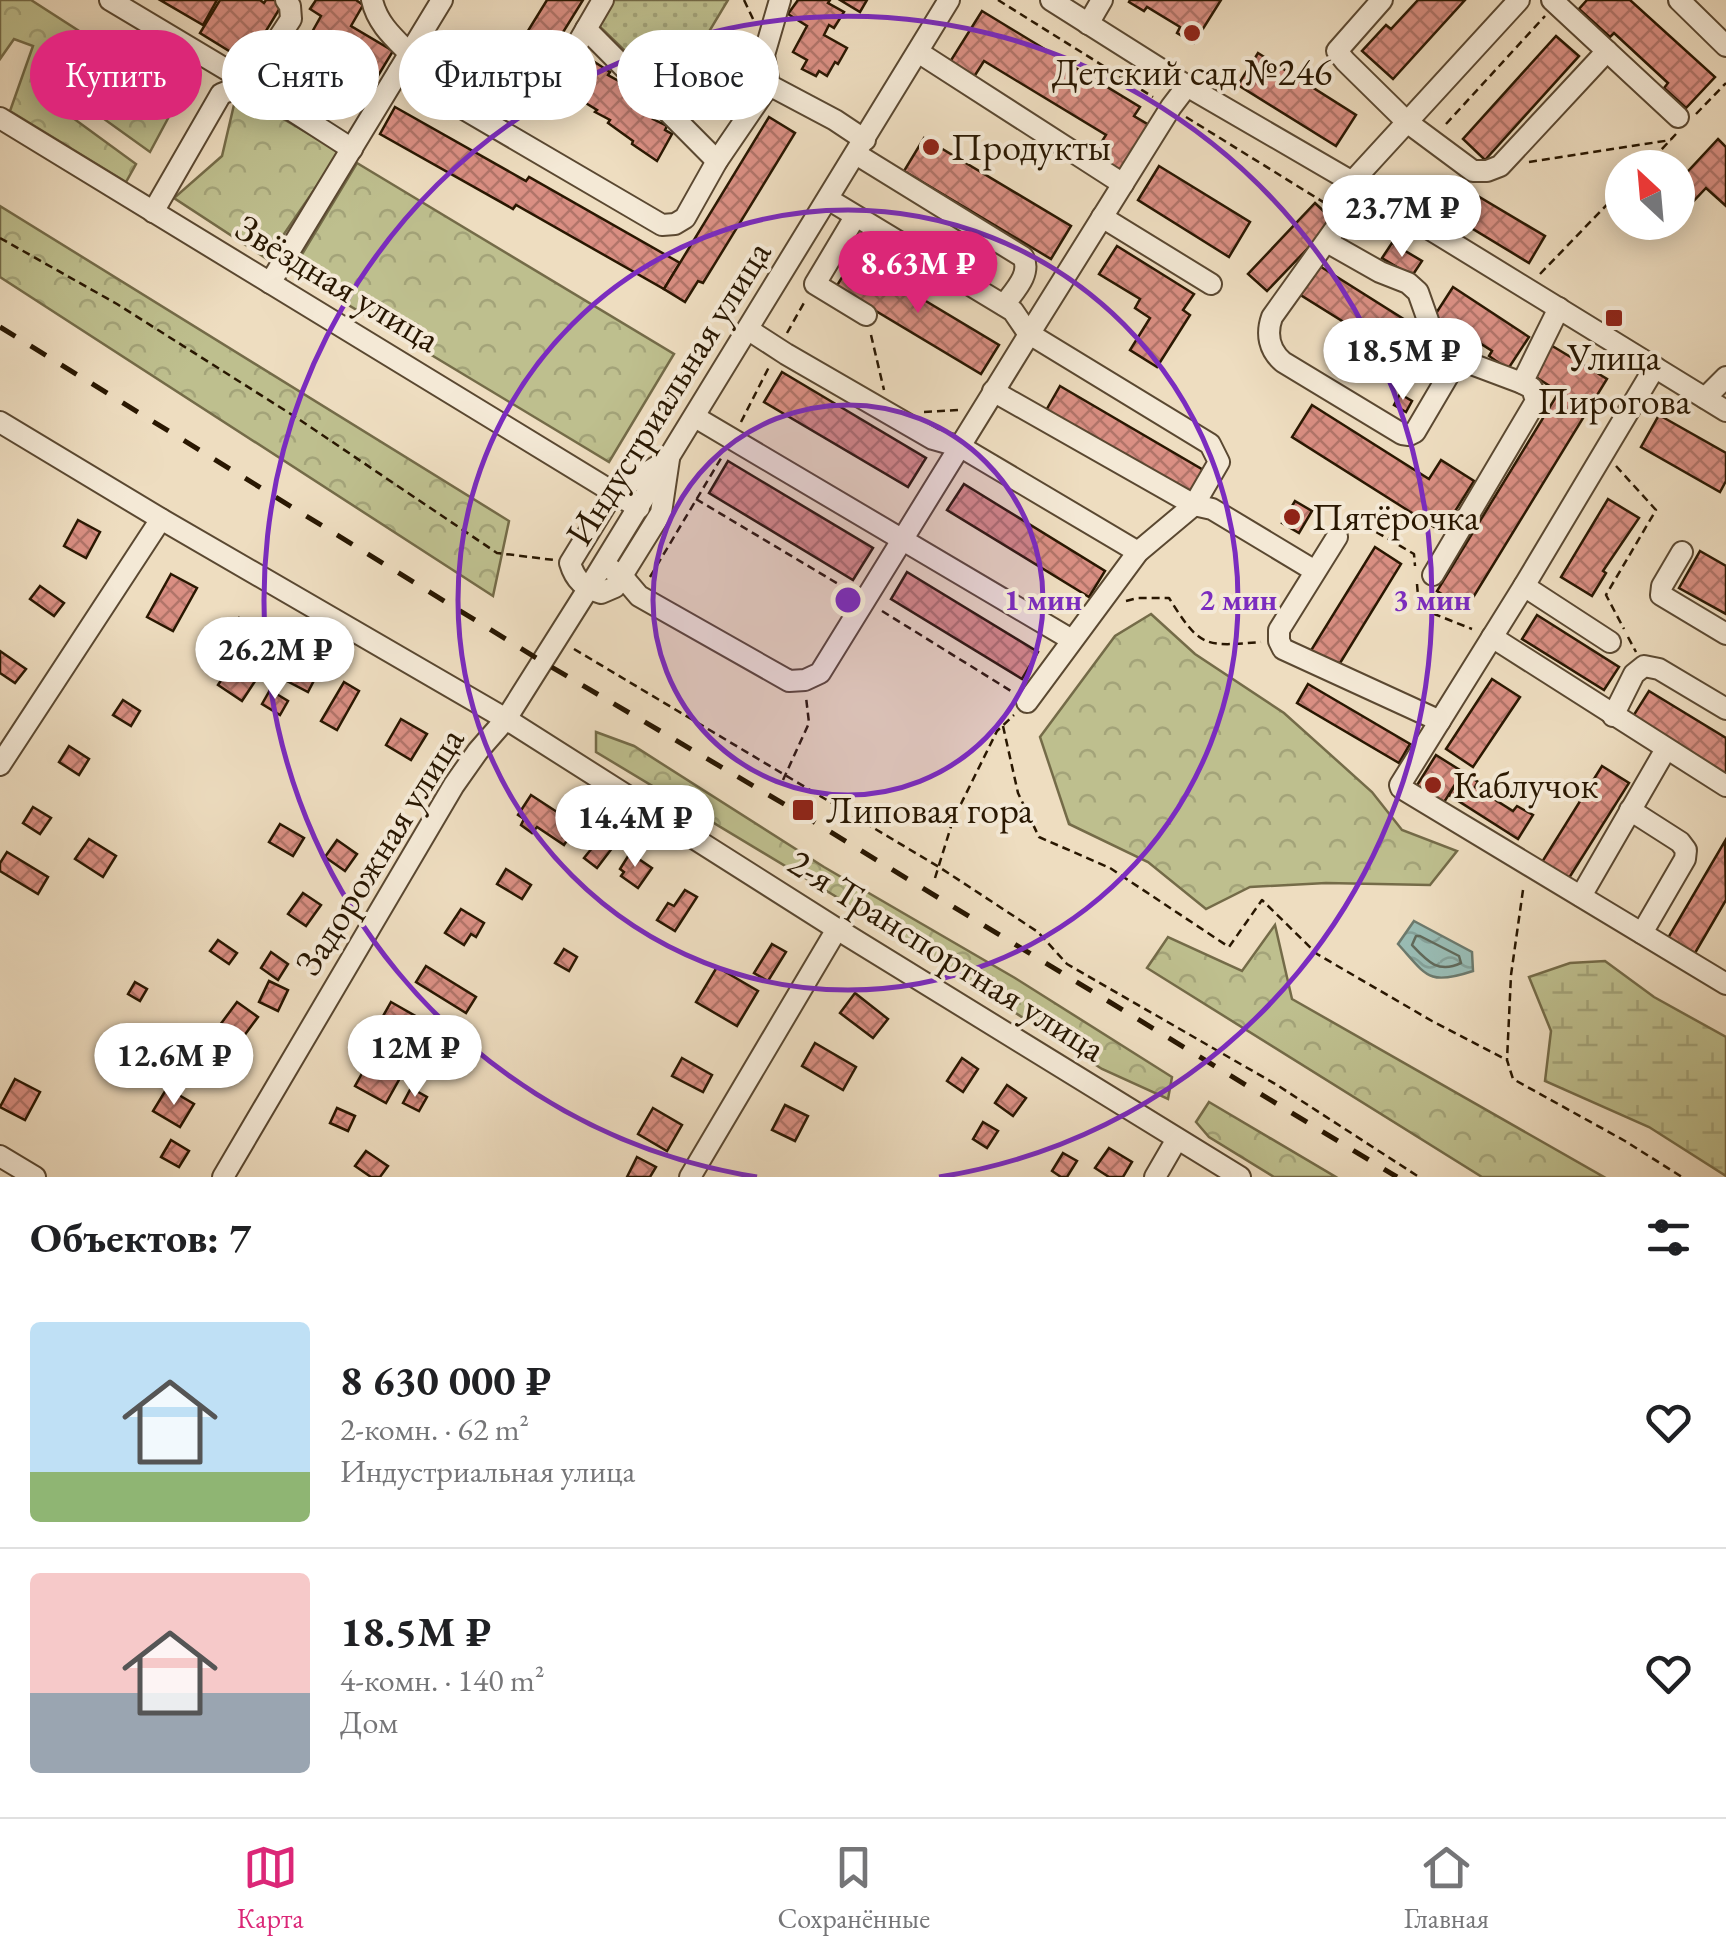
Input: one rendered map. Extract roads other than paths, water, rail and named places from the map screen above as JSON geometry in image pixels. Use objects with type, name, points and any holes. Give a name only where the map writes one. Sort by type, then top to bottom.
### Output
[{"type":"street","points":[[110,0],[222,67]]},
{"type":"street","points":[[283,30],[290,19],[286,0]]},
{"type":"street","points":[[372,0],[375,14],[399,53]]},
{"type":"street","points":[[424,30],[442,0]]},
{"type":"street","points":[[586,30],[603,0]]},
{"type":"street","points":[[771,30],[780,0]]},
{"type":"street","name":"Индустриальная улица","points":[[506,719],[588,590],[613,571],[639,508],[949,0]]},
{"type":"street","points":[[1051,0],[1726,411]]},
{"type":"street","points":[[1088,24],[1102,0]]},
{"type":"street","points":[[1382,0],[1338,50],[1345,62],[1407,122],[1473,171],[1500,166],[1606,51]]},
{"type":"street","points":[[1458,360],[1415,432],[1402,434],[1283,362],[1272,349],[1269,325],[1344,216],[1359,186],[1407,122],[1519,0]]},
{"type":"street","points":[[1679,0],[1726,46]]},
{"type":"street","points":[[1554,2],[1678,117]]},
{"type":"street","points":[[597,41],[717,161]]},
{"type":"street","points":[[918,52],[1122,184]]},
{"type":"street","points":[[270,283],[399,70]]},
{"type":"street","points":[[669,458],[661,513],[613,571],[639,596],[788,681],[805,680],[820,673],[1028,333],[1187,86]]},
{"type":"street","points":[[779,90],[835,120],[860,147],[1023,257],[1026,274],[1004,306]]},
{"type":"street","points":[[153,212],[222,94]]},
{"type":"street","name":"Звёздная улица","points":[[0,118],[639,508]]},
{"type":"street","points":[[307,120],[352,149]]},
{"type":"street","points":[[495,120],[662,226],[684,218],[745,120]]},
{"type":"street","points":[[828,199],[1013,310],[1028,333],[1210,444],[1219,462],[1194,504],[1138,552],[1028,702]]},
{"type":"street","points":[[854,217],[815,284],[866,315]]},
{"type":"street","points":[[1102,217],[1212,284]]},
{"type":"street","points":[[1327,242],[1408,283],[1418,292],[1430,326],[1458,360],[1532,388],[1536,401],[1433,575]]},
{"type":"street","points":[[1522,382],[1559,308]]},
{"type":"street","points":[[749,330],[933,439],[961,447],[1138,552]]},
{"type":"street","points":[[1656,367],[1402,782],[1402,788],[1726,984]]},
{"type":"street","points":[[1704,398],[1726,377]]},
{"type":"street","points":[[988,400],[1194,504],[1212,509],[1315,571]]},
{"type":"street","points":[[695,418],[1072,640]]},
{"type":"street","name":"2-я Транспортная улица","points":[[0,422],[506,719],[837,930],[1240,1177]]},
{"type":"street","points":[[588,590],[574,576],[570,562],[613,493],[669,458]]},
{"type":"street","points":[[0,765],[161,518]]},
{"type":"street","points":[[1337,537],[1279,630],[1283,649],[1440,721]]},
{"type":"street","points":[[1682,552],[1662,586],[1661,595],[1726,634]]},
{"type":"street","points":[[1524,586],[1610,642]]},
{"type":"street","points":[[1492,637],[1726,786]]},
{"type":"street","points":[[1612,716],[1634,674],[1644,666],[1660,669],[1726,709]]},
{"type":"street","name":"Задорожная улица","points":[[223,1177],[454,786],[506,719]]},
{"type":"street","points":[[1580,896],[1666,748]]},
{"type":"street","points":[[1630,810],[1680,842],[1686,850],[1685,859],[1642,933]]},
{"type":"street","points":[[690,1177],[837,930]]},
{"type":"street","points":[[1155,1177],[1177,1139]]},
{"type":"street","points":[[0,1156],[35,1177]]},
{"type":"water","points":[[1414,921],[1472,952],[1473,971],[1446,978],[1423,971],[1398,944]]},
{"type":"railway","points":[[0,327],[543,662],[801,814],[1397,1177]]},
{"type":"place","name":"Детский сад №246","points":[[1192,33]]},
{"type":"place","name":"Продукты","points":[[931,147]]},
{"type":"place","name":"Улица Пирогова","points":[[1614,318]]},
{"type":"place","name":"Пятёрочка","points":[[1292,517]]},
{"type":"place","name":"Каблучок","points":[[1433,785]]},
{"type":"place","name":"Липовая гора","points":[[803,810]]}]
